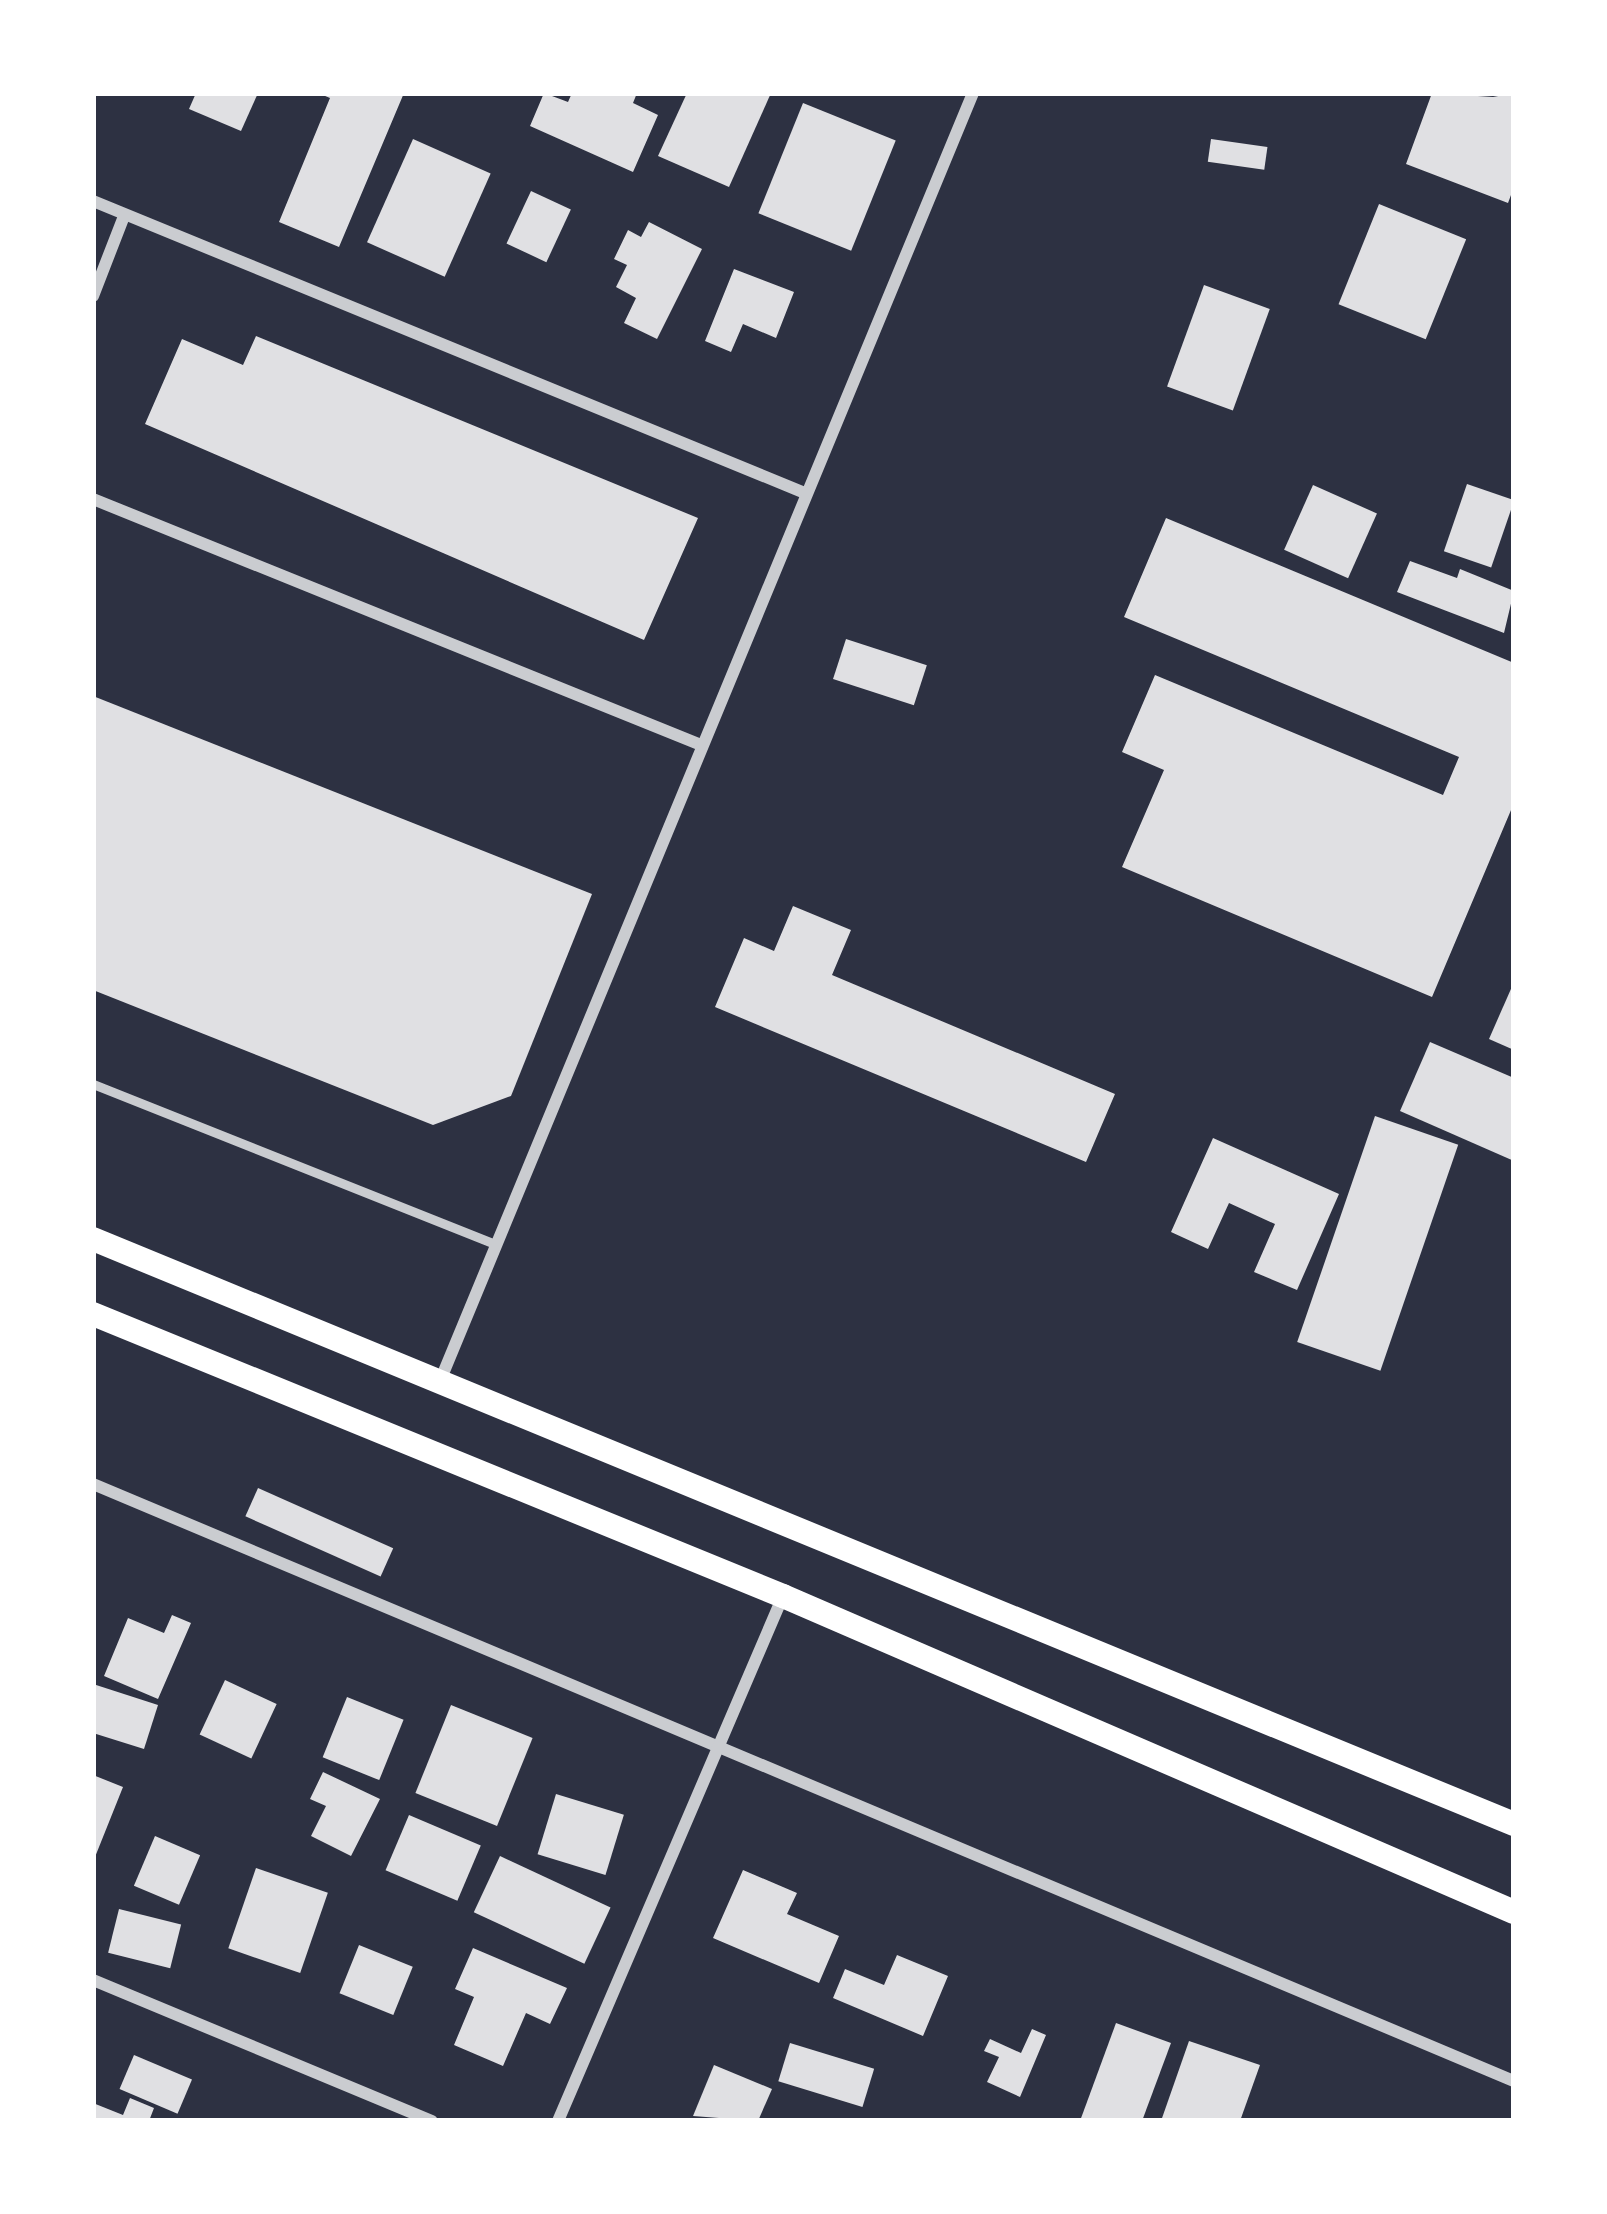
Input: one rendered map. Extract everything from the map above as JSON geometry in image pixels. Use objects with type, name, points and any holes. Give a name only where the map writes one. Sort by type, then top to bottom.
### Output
[{"type":"main road","points":[[93,1239],[1514,1824]]},
{"type":"main road","points":[[93,1314],[783,1596],[1514,1912]]},
{"type":"street","points":[[440,1381],[973,93]]},
{"type":"street","points":[[93,201],[805,494]]},
{"type":"street","points":[[93,296],[124,216]]},
{"type":"street","points":[[93,499],[701,746]]},
{"type":"street","points":[[93,1484],[1514,2081]]},
{"type":"street","points":[[558,2121],[783,1596]]},
{"type":"street","points":[[93,1980],[432,2121]]},
{"type":"lane","points":[[93,1084],[496,1244]]},
{"type":"building","points":[[196,93],[258,93],[241,131],[189,109]]},
{"type":"building","points":[[318,93],[404,93],[339,247],[279,222],[330,98]]},
{"type":"building","points":[[544,93],[568,102],[572,93],[637,93],[633,103],[658,115],[633,172],[530,126]]},
{"type":"building","points":[[687,93],[771,93],[729,187],[658,156]]},
{"type":"building","points":[[1432,93],[1493,97],[1514,93],[1514,187],[1508,203],[1406,164]]},
{"type":"building","points":[[803,103],[896,140],[851,251],[758,213]]},
{"type":"building","points":[[413,139],[491,174],[445,277],[367,242]]},
{"type":"building","points":[[1211,139],[1267,147],[1264,170],[1208,162]]},
{"type":"building","points":[[531,191],[571,210],[546,262],[506,244]]},
{"type":"building","points":[[1379,204],[1466,239],[1426,339],[1339,304]]},
{"type":"building","points":[[649,222],[702,249],[657,339],[624,323],[636,298],[616,287],[627,265],[614,259],[628,230],[641,237]]},
{"type":"building","points":[[734,269],[794,292],[776,338],[743,324],[731,352],[705,341]]},
{"type":"building","points":[[1204,285],[1270,309],[1233,410],[1167,386]]},
{"type":"building","points":[[256,336],[698,518],[644,640],[145,424],[182,339],[243,365]]},
{"type":"building","points":[[1467,484],[1514,500],[1491,567],[1444,551]]},
{"type":"building","points":[[1313,485],[1377,513],[1348,578],[1284,550]]},
{"type":"building","points":[[1166,518],[1514,663],[1514,803],[1432,997],[1122,867],[1164,770],[1122,752],[1155,675],[1443,795],[1459,757],[1124,617]]},
{"type":"building","points":[[1410,561],[1457,578],[1460,569],[1514,591],[1504,633],[1397,592]]},
{"type":"building","points":[[846,639],[927,665],[914,705],[833,679]]},
{"type":"building","points":[[93,696],[592,894],[511,1096],[433,1125],[93,990]]},
{"type":"building","points":[[793,906],[851,930],[832,975],[1115,1094],[1086,1162],[715,1007],[744,938],[774,951]]},
{"type":"building","points":[[1514,982],[1514,1050],[1489,1039]]},
{"type":"building","points":[[1430,1042],[1514,1078],[1514,1161],[1400,1111]]},
{"type":"building","points":[[1375,1116],[1458,1145],[1380,1371],[1297,1342]]},
{"type":"building","points":[[1213,1138],[1339,1194],[1297,1290],[1254,1272],[1275,1224],[1229,1203],[1208,1249],[1171,1232]]},
{"type":"building","points":[[258,1488],[393,1548],[381,1577],[245,1516]]},
{"type":"building","points":[[172,1615],[191,1623],[158,1699],[104,1676],[128,1618],[164,1633]]},
{"type":"building","points":[[225,1680],[277,1704],[251,1758],[200,1734]]},
{"type":"building","points":[[93,1684],[158,1705],[144,1749],[93,1733]]},
{"type":"building","points":[[347,1697],[404,1720],[379,1780],[323,1757]]},
{"type":"building","points":[[451,1705],[533,1738],[497,1826],[415,1793]]},
{"type":"building","points":[[323,1772],[380,1799],[351,1856],[311,1836],[326,1806],[310,1799]]},
{"type":"building","points":[[93,1775],[123,1787],[93,1862]]},
{"type":"building","points":[[556,1794],[624,1815],[605,1875],[538,1854]]},
{"type":"building","points":[[409,1815],[481,1845],[457,1901],[386,1870]]},
{"type":"building","points":[[155,1836],[200,1855],[179,1905],[134,1886]]},
{"type":"building","points":[[500,1856],[611,1908],[584,1964],[474,1912]]},
{"type":"building","points":[[256,1868],[328,1893],[300,1973],[228,1948]]},
{"type":"building","points":[[743,1870],[797,1893],[787,1914],[839,1936],[819,1983],[713,1938]]},
{"type":"building","points":[[119,1909],[181,1924],[170,1968],[108,1953]]},
{"type":"building","points":[[359,1945],[413,1967],[393,2015],[340,1993]]},
{"type":"building","points":[[473,1948],[567,1988],[550,2024],[526,2013],[503,2066],[454,2045],[474,1997],[455,1989]]},
{"type":"building","points":[[897,1955],[948,1976],[923,2036],[833,1998],[845,1969],[884,1985]]},
{"type":"building","points":[[1116,2023],[1171,2043],[1142,2121],[1080,2121]]},
{"type":"building","points":[[1032,2029],[1046,2035],[1020,2097],[987,2082],[999,2057],[984,2051],[990,2039],[1021,2053]]},
{"type":"building","points":[[1189,2041],[1260,2065],[1240,2121],[1161,2121]]},
{"type":"building","points":[[790,2043],[874,2069],[862,2107],[778,2081]]},
{"type":"building","points":[[134,2055],[192,2080],[178,2114],[120,2089]]},
{"type":"building","points":[[714,2065],[772,2089],[758,2121],[693,2116]]},
{"type":"building","points":[[130,2098],[154,2108],[149,2121],[93,2121],[93,2103],[123,2115]]}]
